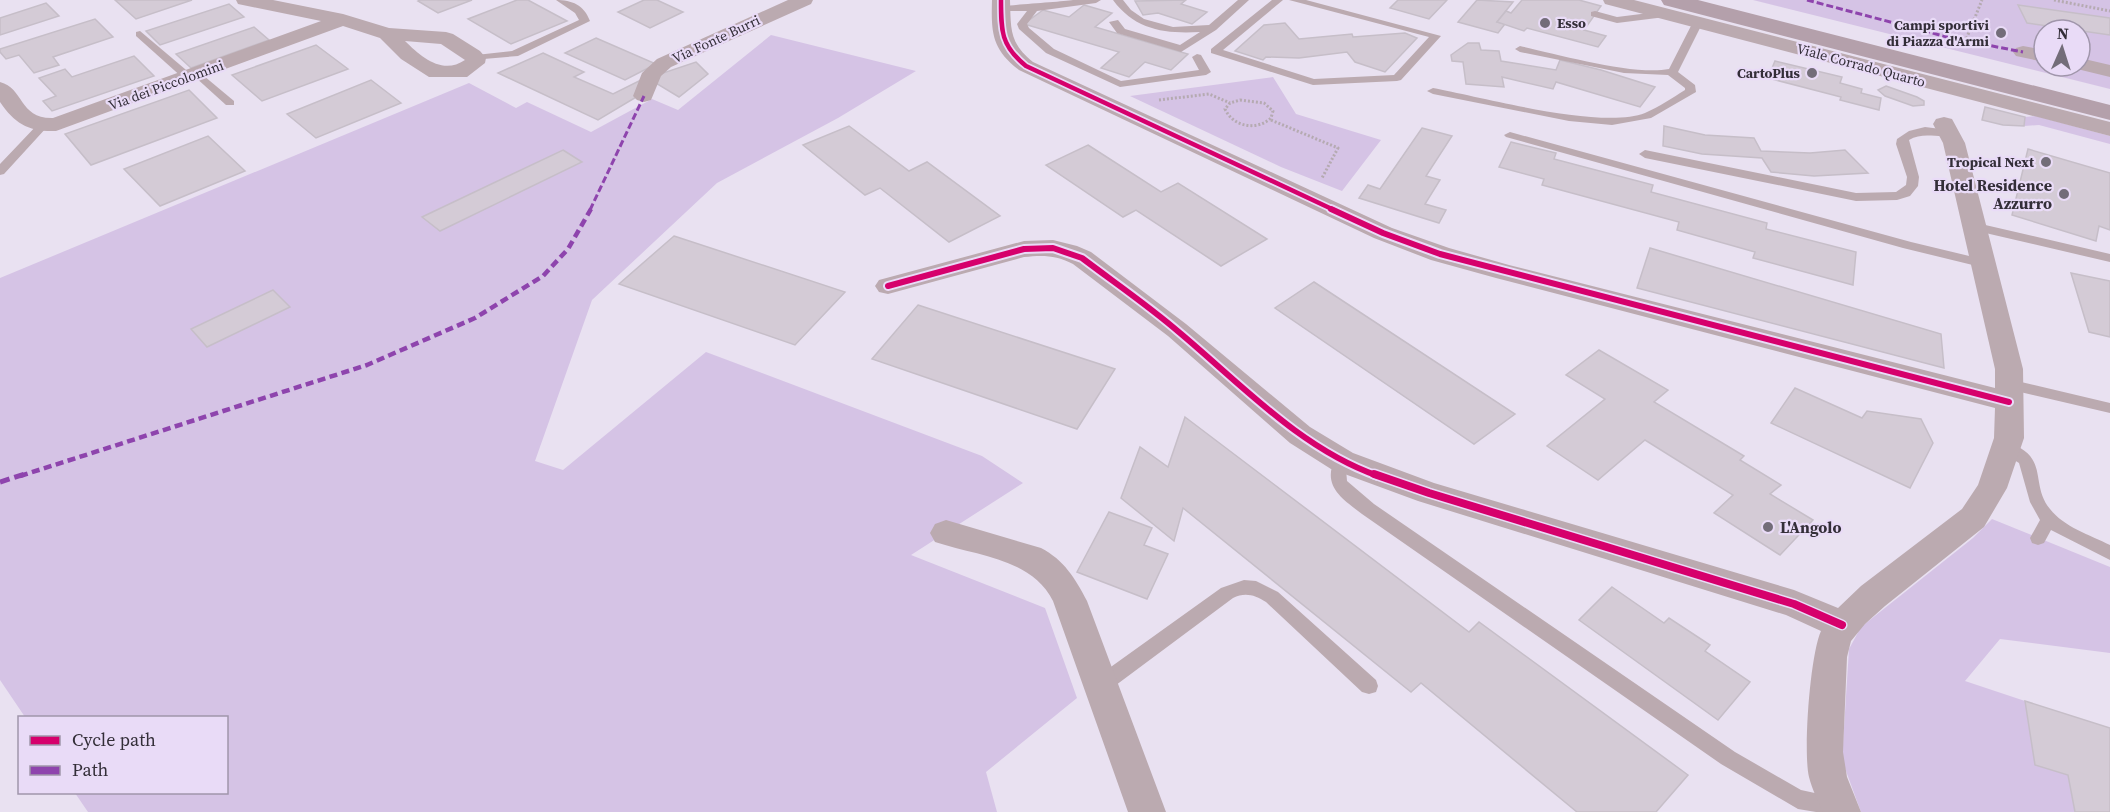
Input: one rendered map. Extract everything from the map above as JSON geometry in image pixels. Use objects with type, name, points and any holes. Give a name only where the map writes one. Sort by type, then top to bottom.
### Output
[{"type":"main road","name":"Viale Corrado Quarto","points":[[1720,0],[2110,98]]},
{"type":"main road","name":"Viale Corrado Quarto","points":[[1669,7],[2110,113]]},
{"type":"street","points":[[245,0],[343,20],[387,34],[447,38],[458,43],[476,58],[472,67],[460,73],[436,73],[408,55],[387,34]]},
{"type":"street","name":"Via Fonte Burri","points":[[644,96],[652,73],[664,63],[804,0]]},
{"type":"street","name":"Viale Corrado Quarto","points":[[1612,0],[1669,7],[1698,22],[2110,129]]},
{"type":"street","points":[[1001,4],[1002,39],[1012,55],[1035,71],[1327,209],[1409,243],[1475,264],[2006,390]]},
{"type":"street","name":"Via dei Piccolomini","points":[[43,125],[70,120],[343,20]]},
{"type":"street","points":[[2023,52],[2032,54]]},
{"type":"street","points":[[2092,67],[2110,71]]},
{"type":"street","points":[[1841,809],[1828,777],[1824,752],[1830,657],[1836,635],[1842,626],[1873,596],[1973,518],[1992,488],[2007,448],[2010,426],[2006,390],[1994,365],[1978,262],[1954,143],[1929,88],[1905,76]]},
{"type":"street","points":[[0,88],[28,122],[43,125]]},
{"type":"street","points":[[1945,124],[1960,98],[1987,97]]},
{"type":"street","points":[[888,286],[1023,249],[1047,247],[1068,251],[1082,258],[1170,324],[1300,435],[1342,461],[1429,493],[1794,604],[1842,626]]},
{"type":"street","points":[[946,533],[1020,553],[1040,562],[1053,573],[1064,588],[1147,812]]},
{"type":"lane","points":[[476,58],[514,54],[585,21],[575,7],[561,0]]},
{"type":"lane","points":[[1001,4],[1034,8],[1096,0]]},
{"type":"lane","points":[[1118,0],[1127,12],[1140,21],[1173,30],[1212,28]]},
{"type":"lane","points":[[1114,22],[1121,31],[1180,49],[1212,28],[1244,0]]},
{"type":"lane","points":[[1278,0],[1215,51],[1313,82],[1397,78],[1436,36],[1294,0]]},
{"type":"lane","points":[[1595,14],[1617,20],[1669,7]]},
{"type":"lane","points":[[1034,8],[1022,24],[1024,29],[1050,51],[1120,84],[1206,72],[1197,57]]},
{"type":"lane","points":[[1671,73],[1698,22]]},
{"type":"lane","points":[[140,34],[230,103]]},
{"type":"lane","points":[[1433,91],[1569,118],[1620,122],[1647,116],[1690,92],[1691,87],[1687,82],[1671,73],[1662,75],[1640,73],[1520,49]]},
{"type":"lane","points":[[1645,154],[1842,195],[1884,198],[1902,195],[1912,186],[1913,177],[1902,144],[1903,139],[1911,133],[1945,124]]},
{"type":"lane","points":[[0,171],[43,125]]},
{"type":"lane","points":[[1510,135],[1978,262]]},
{"type":"lane","points":[[1969,226],[2110,258]]},
{"type":"lane","points":[[2006,390],[2110,408]]},
{"type":"lane","points":[[2007,448],[2025,459],[2040,507],[2052,521],[2110,553]]},
{"type":"lane","points":[[1342,461],[1337,471],[1340,484],[1347,493],[1368,509],[1728,758],[1798,799],[1841,809]]},
{"type":"lane","points":[[2038,538],[2045,525],[2052,521]]},
{"type":"lane","points":[[1101,684],[1227,593],[1234,589],[1248,587],[1262,590],[1272,597],[1369,686]]},
{"type":"path","points":[[1965,42],[1982,0]]},
{"type":"path","points":[[2054,0],[2110,11]]},
{"type":"path","points":[[1125,114],[1142,104],[1154,101],[1209,94],[1230,104]]},
{"type":"path","points":[[1271,120],[1273,111],[1264,103],[1249,99],[1230,104],[1225,109],[1234,122],[1251,125],[1271,120],[1338,148],[1320,182],[1303,197]]},
{"type":"shaded area","name":"Campi sportivi di Piazza d'Armi","points":[[1753,0],[2110,0],[2110,68],[2092,64],[2092,18],[2032,18],[2032,70]]},
{"type":"shaded area","points":[[771,35],[916,71],[838,118],[717,183],[592,300],[535,461],[563,470],[706,352],[982,456],[1023,483],[911,555],[1045,608],[1077,698],[986,772],[997,812],[88,812],[76,794],[228,794],[228,716],[24,716],[0,680],[0,278],[469,83],[516,108],[527,102],[591,132],[652,99],[678,110]]},
{"type":"shaded area","name":"Campi sportivi di Piazza d'Armi","points":[[2092,72],[2110,76],[2110,89],[2066,78],[2092,78]]},
{"type":"shaded area","points":[[1273,77],[1296,114],[1381,140],[1342,191],[1281,167],[1130,96]]},
{"type":"shaded area","points":[[2036,116],[2110,136],[2110,144],[2039,125],[2024,126],[2025,117]]},
{"type":"shaded area","points":[[1992,519],[2110,567],[2110,653],[2000,639],[1965,681],[2025,701],[2035,764],[2068,775],[2075,812],[1861,812],[1842,760],[1849,649],[1861,627],[1973,538]]},
{"type":"building","points":[[115,0],[192,0],[136,19]]},
{"type":"building","points":[[472,0],[438,13],[418,1]]},
{"type":"building","points":[[517,0],[528,0],[567,21],[511,44],[468,19]]},
{"type":"building","points":[[644,0],[657,0],[683,12],[650,28],[618,12]]},
{"type":"building","points":[[1186,0],[1181,4],[1207,12],[1192,24],[1158,13],[1143,15],[1135,1]]},
{"type":"building","points":[[1398,0],[1447,0],[1429,19],[1390,8]]},
{"type":"building","points":[[1477,0],[1513,2],[1497,22],[1505,24],[1498,33],[1458,22]]},
{"type":"building","name":"Esso","points":[[1522,0],[1579,0],[1601,6],[1584,30],[1606,36],[1598,47],[1527,28],[1524,31],[1497,22],[1506,11],[1511,13]]},
{"type":"building","points":[[46,3],[59,16],[0,35],[0,18]]},
{"type":"building","points":[[229,4],[244,17],[160,45],[146,31]]},
{"type":"building","points":[[1084,5],[1112,13],[1095,27],[1188,54],[1171,70],[1145,62],[1129,77],[1101,68],[1119,52],[1024,24],[1043,10],[1069,17]]},
{"type":"building","points":[[2018,5],[2110,18],[2110,35],[2092,32],[2092,18],[2032,18],[2032,24],[2027,23]]},
{"type":"building","points":[[95,19],[113,37],[53,57],[59,65],[34,73],[19,55],[6,59],[0,52],[0,49]]},
{"type":"building","points":[[1285,23],[1299,39],[1352,34],[1353,37],[1405,33],[1417,38],[1385,72],[1355,62],[1347,52],[1299,58],[1266,57],[1263,60],[1235,51],[1264,25]]},
{"type":"building","points":[[254,27],[269,40],[191,68],[176,54]]},
{"type":"building","points":[[596,38],[656,64],[625,80],[565,53]]},
{"type":"building","points":[[1468,43],[1479,43],[1481,50],[1499,51],[1501,61],[1556,70],[1560,60],[1655,87],[1640,107],[1556,82],[1553,89],[1502,77],[1504,87],[1466,84],[1463,62],[1452,61],[1451,55]]},
{"type":"building","points":[[316,45],[348,69],[262,101],[232,75]]},
{"type":"building","points":[[543,53],[584,72],[574,77],[613,94],[643,79],[643,93],[598,120],[498,73]]},
{"type":"building","points":[[134,56],[154,76],[52,111],[43,101],[56,96],[39,78],[65,69],[72,77]]},
{"type":"building","points":[[1775,61],[1842,77],[1840,83],[1862,89],[1861,93],[1881,98],[1879,110],[1840,100],[1841,97],[1768,78]]},
{"type":"building","points":[[696,62],[708,74],[679,97],[654,82],[657,75]]},
{"type":"building","points":[[371,80],[401,103],[316,138],[287,114]]},
{"type":"building","points":[[1886,86],[1917,97],[1924,101],[1924,105],[1913,106],[1885,96],[1878,90]]},
{"type":"building","points":[[189,90],[217,118],[91,165],[65,134]]},
{"type":"building","points":[[1985,107],[2025,117],[2024,126],[2003,125],[1982,120]]},
{"type":"building","points":[[849,126],[909,171],[927,162],[1000,216],[949,242],[880,188],[865,195],[803,145]]},
{"type":"building","points":[[1664,126],[1705,135],[1754,138],[1761,151],[1810,153],[1845,150],[1868,173],[1814,176],[1771,172],[1762,158],[1702,154],[1663,146]]},
{"type":"building","points":[[1422,128],[1452,136],[1426,176],[1440,180],[1425,204],[1446,210],[1439,223],[1359,198],[1368,185],[1380,189]]},
{"type":"building","points":[[208,136],[245,171],[160,206],[124,169]]},
{"type":"building","points":[[1511,142],[1556,153],[1554,159],[1653,185],[1651,192],[1767,223],[1766,229],[1856,252],[1853,285],[1753,258],[1755,252],[1677,230],[1679,222],[1542,185],[1544,179],[1499,167]]},
{"type":"building","points":[[1088,145],[1161,192],[1178,183],[1267,239],[1221,266],[1136,210],[1123,217],[1046,165]]},
{"type":"building","name":"Hotel Residence Azzurro","points":[[2028,149],[2110,173],[2110,230],[2099,226],[2096,241],[2012,215]]},
{"type":"building","points":[[563,150],[582,162],[440,231],[422,217]]},
{"type":"building","points":[[674,236],[845,292],[795,345],[619,284]]},
{"type":"building","points":[[1650,248],[1941,334],[1944,368],[1637,288]]},
{"type":"building","points":[[2071,273],[2110,281],[2110,337],[2089,332]]},
{"type":"building","points":[[1314,282],[1515,414],[1474,444],[1275,308]]},
{"type":"building","points":[[273,290],[290,307],[207,347],[191,329]]},
{"type":"building","points":[[918,305],[1115,369],[1077,429],[872,359]]},
{"type":"building","points":[[1599,350],[1668,390],[1654,402],[1744,456],[1740,460],[1781,485],[1770,494],[1813,520],[1780,555],[1714,513],[1733,495],[1645,440],[1598,480],[1547,446],[1605,399],[1566,375]]},
{"type":"building","points":[[1795,388],[1862,418],[1867,411],[1921,419],[1933,443],[1910,488],[1771,423]]},
{"type":"building","points":[[1185,417],[1469,632],[1479,622],[1688,775],[1656,812],[1577,812],[1421,683],[1411,692],[1183,508],[1174,541],[1121,498],[1140,447],[1168,467]]},
{"type":"building","points":[[1109,512],[1152,528],[1144,545],[1168,554],[1147,599],[1077,572]]},
{"type":"building","points":[[1612,587],[1664,623],[1669,618],[1710,645],[1705,651],[1750,682],[1718,720],[1579,620]]},
{"type":"building","points":[[2025,701],[2110,728],[2110,812],[2075,812],[2068,775],[2035,765]]},
{"type":"marked path","points":[[1807,0],[1951,38],[2023,52]]},
{"type":"marked path","points":[[0,482],[367,365],[475,318],[512,297],[543,276],[568,249],[588,214],[644,96]]},
{"type":"cycle path","points":[[1001,0],[1002,29],[1006,45],[1010,52],[1026,66],[1383,233],[1440,254],[1505,272],[2009,402]]},
{"type":"cycle path","points":[[888,286],[1024,249],[1039,247],[1068,251],[1082,258],[1177,330],[1300,435],[1342,461],[1429,493],[1794,604],[1842,625]]},
{"type":"place","name":"Esso","points":[[1545,23]]},
{"type":"place","name":"Campi sportivi di Piazza d'Armi","points":[[2001,33]]},
{"type":"place","name":"CartoPlus","points":[[1812,73]]},
{"type":"place","name":"Tropical Next","points":[[2046,162]]},
{"type":"place","name":"Hotel Residence Azzurro","points":[[2064,194]]},
{"type":"place","name":"L'Angolo","points":[[1768,527]]}]
